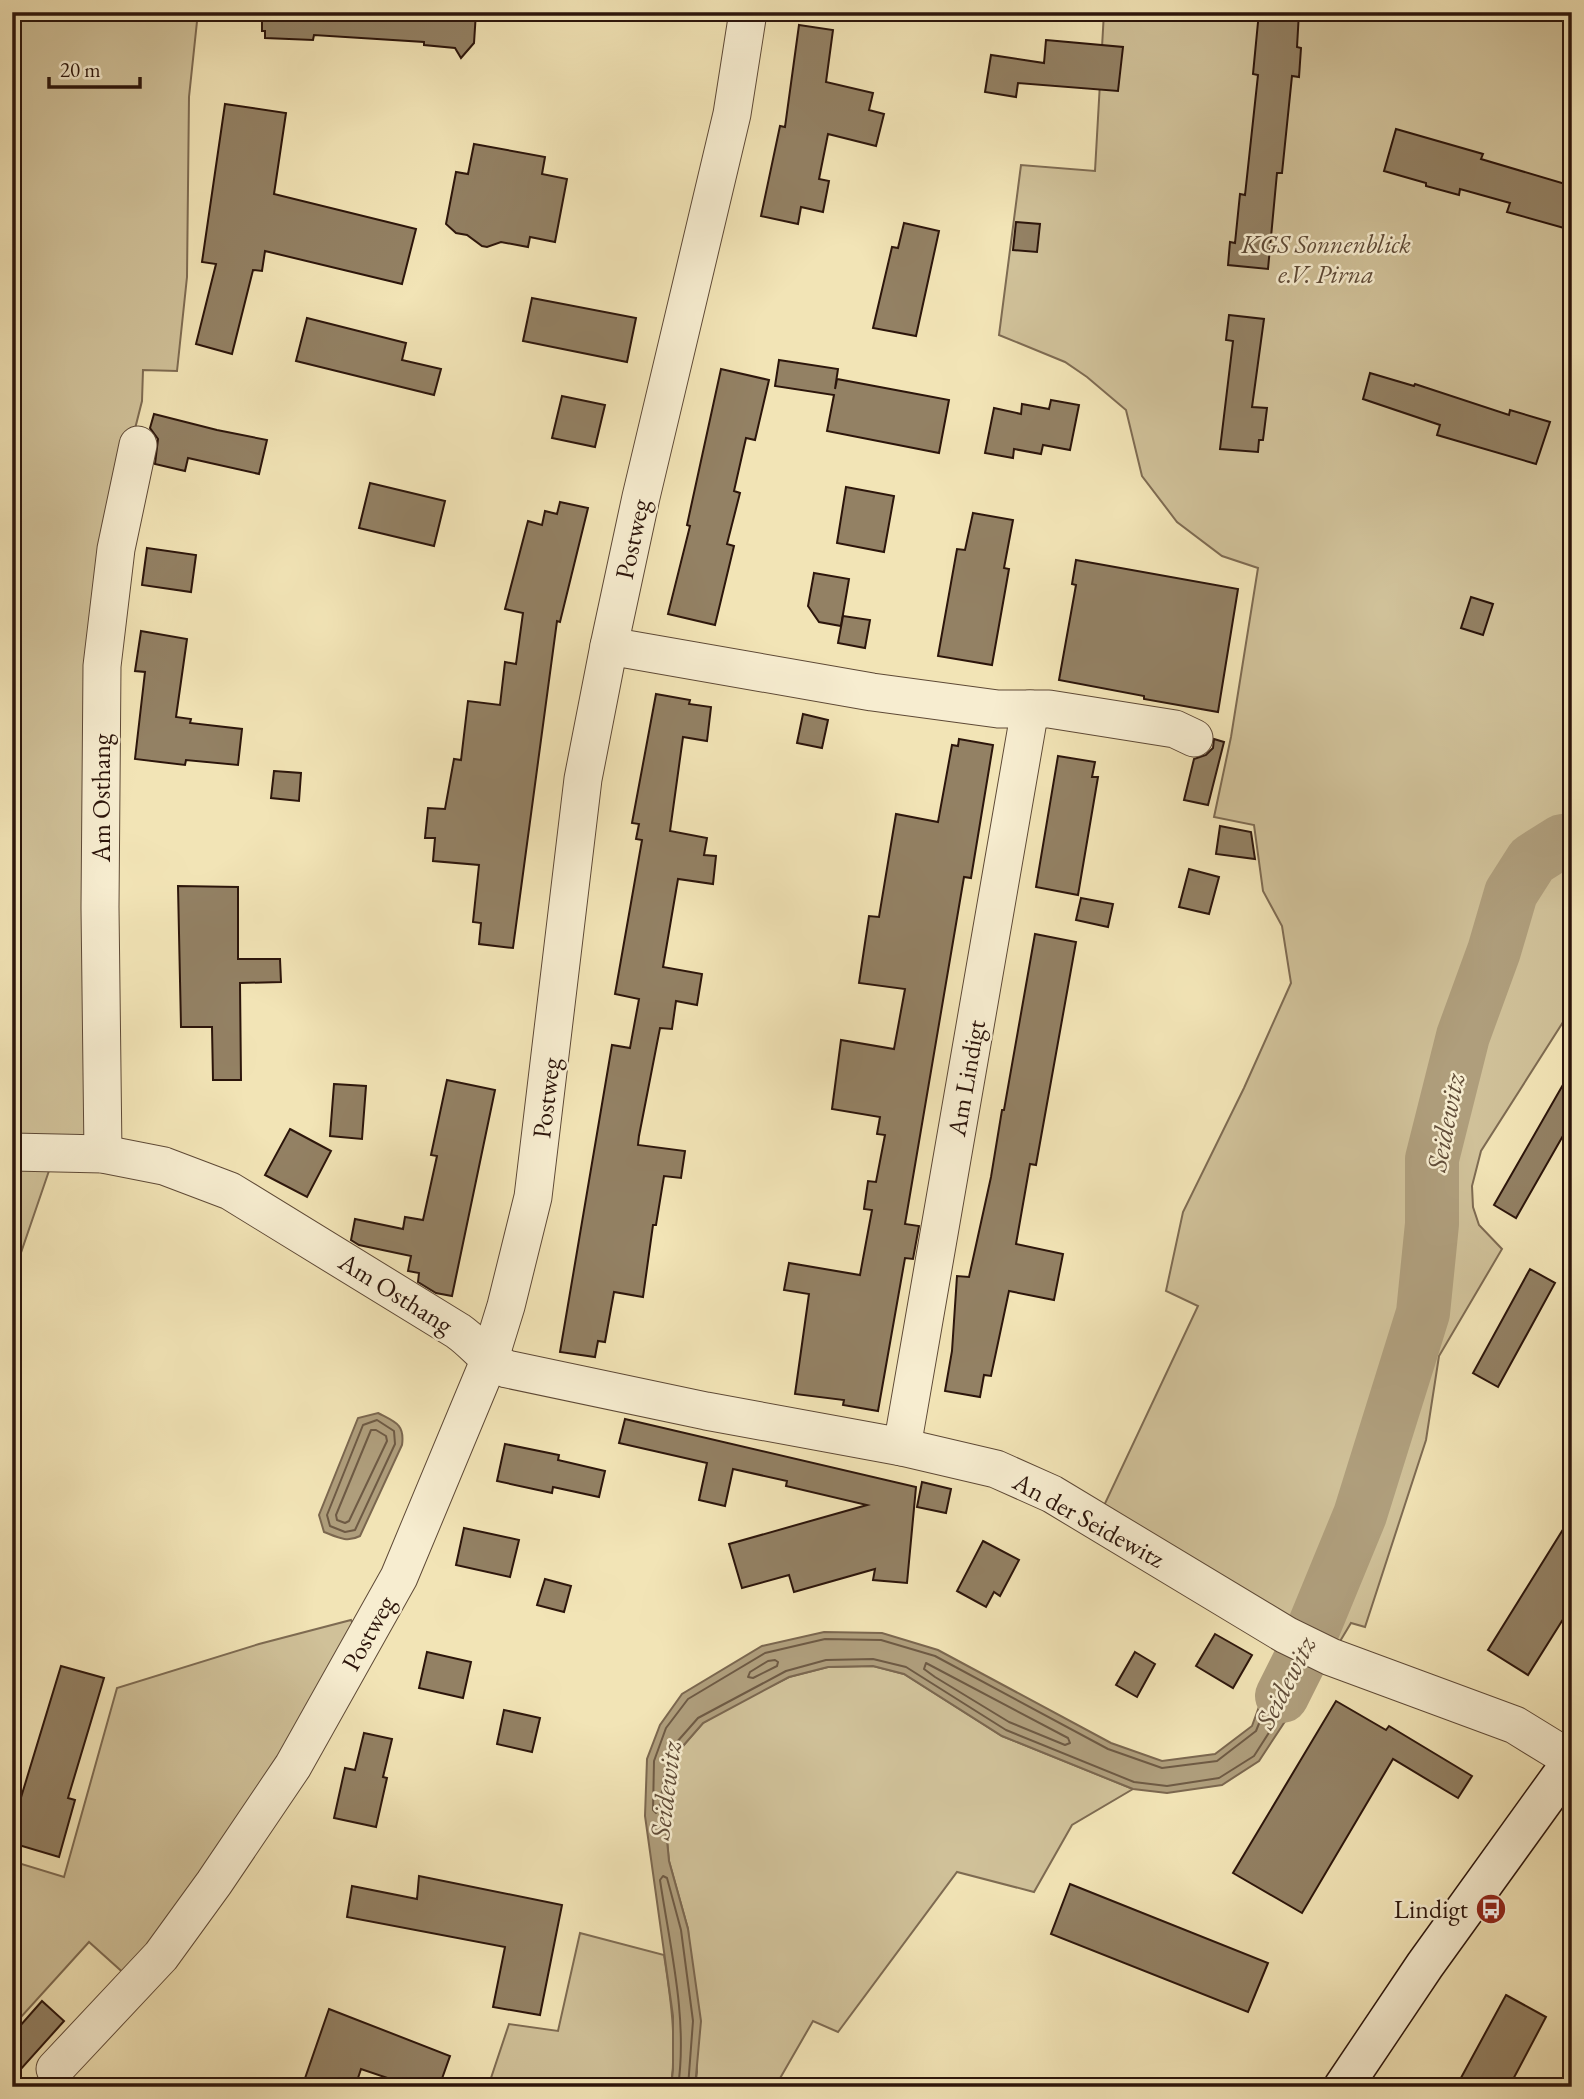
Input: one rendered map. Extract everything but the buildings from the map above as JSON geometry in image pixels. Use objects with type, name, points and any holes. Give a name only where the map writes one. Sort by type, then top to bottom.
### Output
[{"type":"main road","points":[[1343,2087],[1425,1965],[1572,1760]]},
{"type":"street","name":"Postweg","points":[[55,2069],[161,1956],[214,1884],[293,1766],[399,1577],[489,1361],[506,1306],[533,1197],[583,779],[641,496],[732,114],[748,12]]},
{"type":"street","name":"Am Osthang","points":[[103,1154],[100,907],[102,666],[116,550],[138,445]]},
{"type":"street","points":[[609,646],[872,692],[998,709],[1049,709],[1175,729],[1194,738]]},
{"type":"street","name":"Am Lindigt","points":[[902,1447],[1030,709]]},
{"type":"street","name":"Am Osthang","points":[[12,1153],[103,1154],[164,1166],[230,1191],[458,1331],[472,1341],[489,1361]]},
{"type":"street","name":"An der Seidewitz","points":[[489,1361],[507,1369],[533,1375],[706,1411],[902,1447],[996,1469],[1052,1494],[1286,1635],[1331,1657],[1515,1725],[1572,1760]]},
{"type":"green space","points":[[12,12],[198,12],[189,97],[187,277],[177,371],[143,370],[142,401],[116,504],[93,1137],[12,1145]]},
{"type":"green space","name":"KGS Sonnenblick e.V. Pirna","points":[[1104,12],[1572,12],[1572,828],[1559,828],[1511,893],[1494,951],[1463,1036],[1432,1159],[1432,1224],[1423,1313],[1360,1515],[1310,1636],[1100,1514],[1198,1306],[1166,1291],[1183,1212],[1244,1088],[1291,983],[1282,926],[1263,891],[1254,825],[1214,817],[1231,737],[1258,568],[1222,556],[1177,522],[1142,476],[1126,410],[1065,362],[999,335],[1021,165],[1095,171]]},
{"type":"green space","points":[[1567,848],[1572,848],[1572,1008],[1481,1151],[1472,1186],[1473,1207],[1479,1225],[1502,1249],[1439,1356],[1426,1440],[1365,1627],[1351,1623],[1336,1648],[1327,1643],[1411,1413],[1429,1333],[1443,1236],[1447,1159],[1465,1076],[1522,895],[1536,868]]},
{"type":"green space","points":[[12,1160],[52,1162],[12,1279]]},
{"type":"green space","points":[[351,1620],[356,1629],[298,1732],[128,1977],[89,1942],[12,2027],[12,1861],[64,1877],[117,1688],[259,1644]]},
{"type":"green space","points":[[873,1666],[904,1674],[1002,1736],[1133,1789],[1072,1825],[1034,1892],[957,1872],[838,2032],[813,2021],[775,2087],[695,2087],[697,2072],[688,1929],[669,1861],[665,1819],[673,1768],[682,1747],[703,1723],[728,1708],[789,1677],[828,1667]]},
{"type":"green space","points":[[580,1933],[664,1955],[673,2037],[671,2087],[488,2087],[509,2024],[558,2031]]},
{"type":"water","points":[[1559,828],[1572,828],[1572,848],[1567,848],[1536,868],[1522,895],[1465,1076],[1447,1159],[1443,1236],[1429,1333],[1411,1413],[1327,1643],[1310,1636],[1360,1515],[1423,1313],[1432,1224],[1432,1159],[1463,1036],[1494,951],[1511,893],[1507,888],[1526,850]]},
{"type":"water","points":[[378,1413],[398,1424],[402,1432],[402,1445],[360,1536],[346,1539],[324,1532],[319,1515],[358,1418]]},
{"type":"water","points":[[824,1632],[882,1633],[938,1650],[1111,1743],[1162,1761],[1215,1754],[1252,1726],[1281,1646],[1318,1664],[1305,1691],[1259,1761],[1222,1785],[1167,1793],[1133,1789],[1002,1736],[904,1674],[873,1666],[828,1667],[789,1677],[703,1723],[682,1747],[673,1768],[665,1819],[669,1861],[688,1929],[701,2021],[695,2087],[671,2087],[673,2016],[645,1816],[647,1759],[660,1725],[682,1694],[762,1646]]},
{"type":"waterway","name":"Seidewitz","points":[[1282,1696],[1302,1656],[1360,1515],[1423,1313],[1432,1224],[1432,1159],[1463,1036],[1494,951],[1511,893],[1532,860],[1562,841],[1572,840]]},
{"type":"place","name":"Lindigt","points":[[1491,1909]]}]
